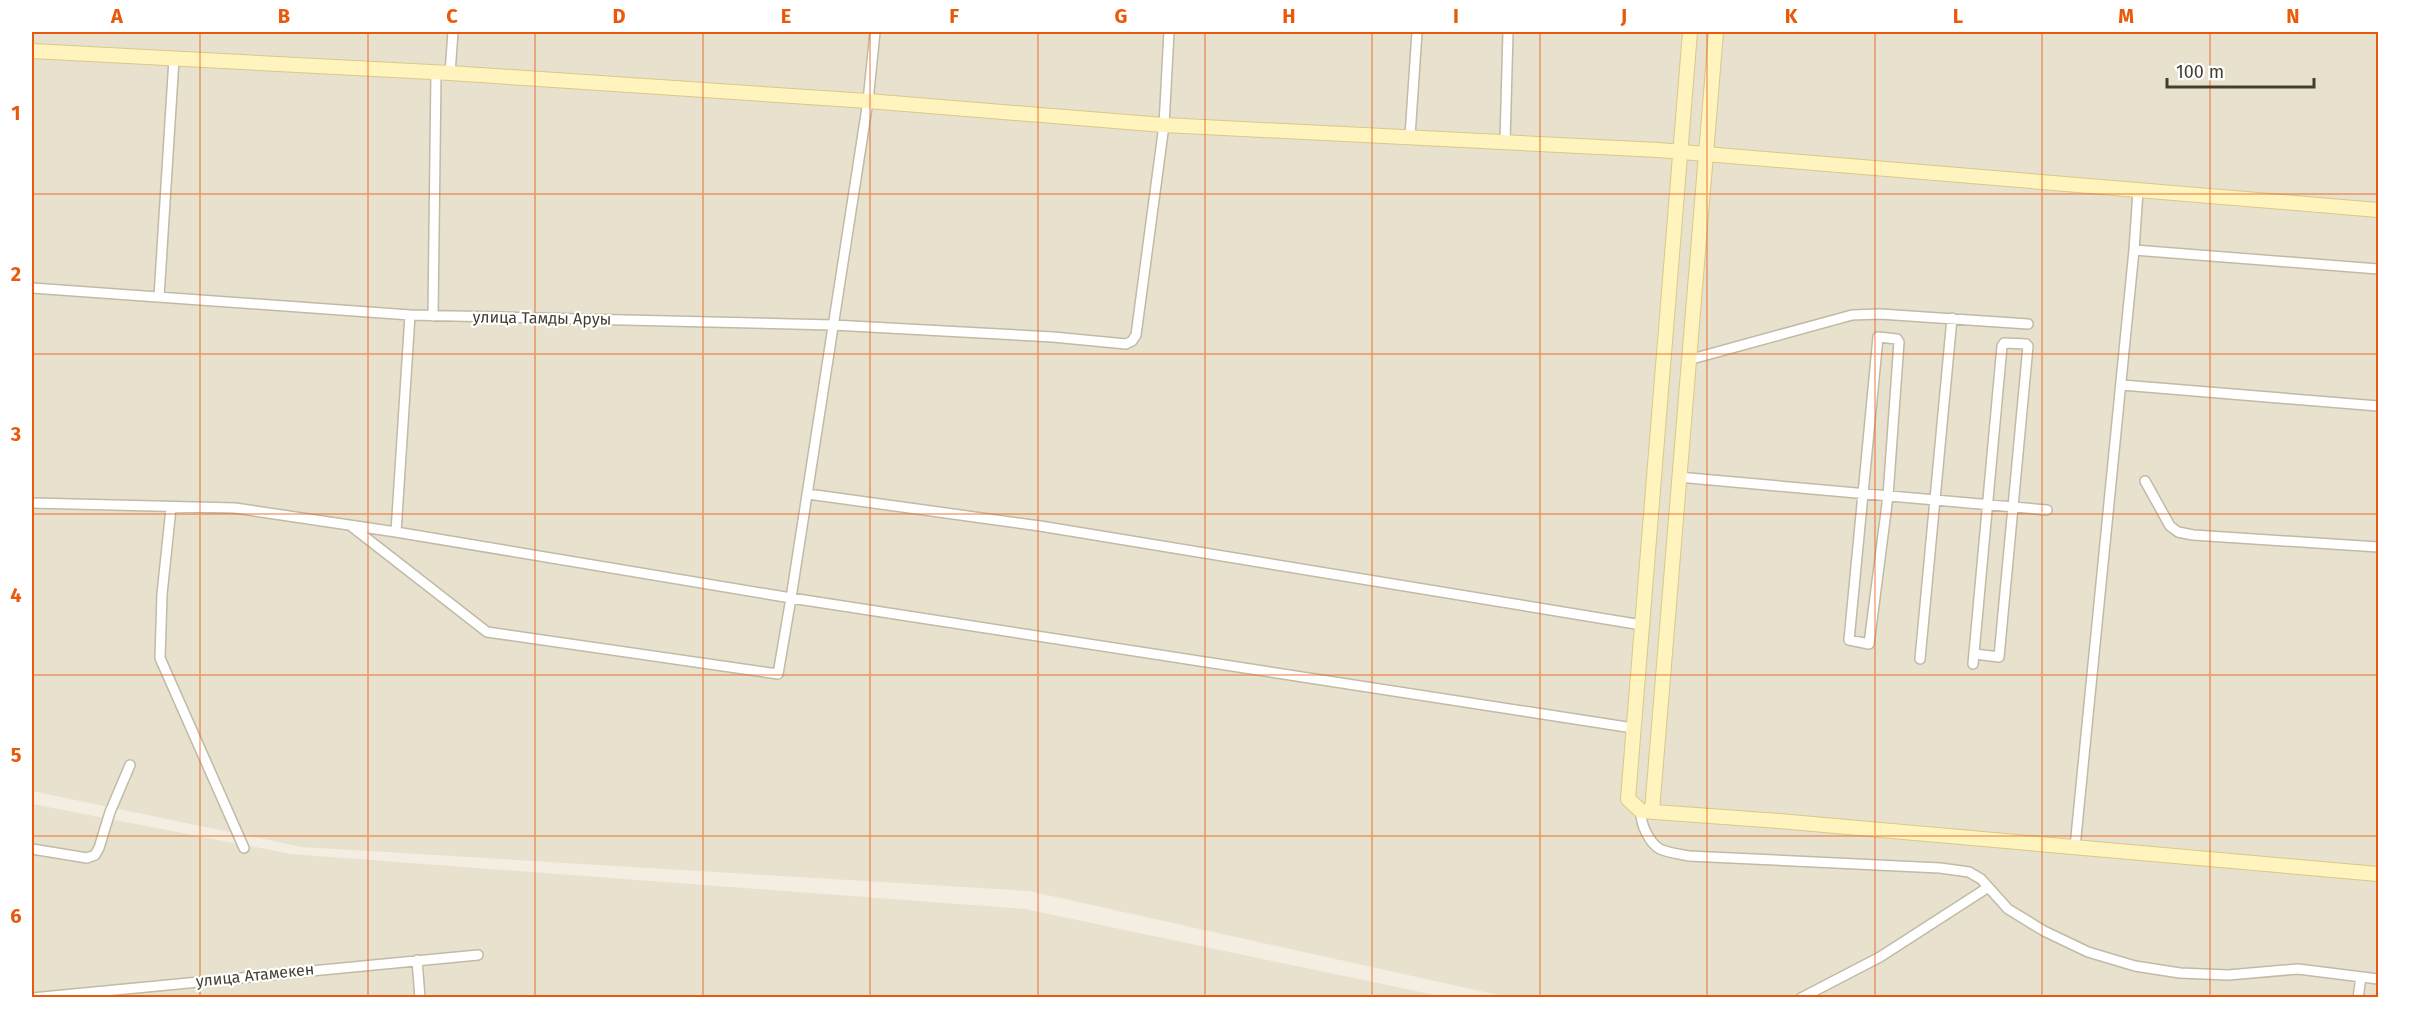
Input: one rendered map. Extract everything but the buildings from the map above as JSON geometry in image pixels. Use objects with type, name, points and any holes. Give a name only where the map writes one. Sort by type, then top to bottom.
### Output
[{"type":"street","points":[[450,74],[453,32]]},
{"type":"street","points":[[351,526],[487,632],[778,674],[868,101],[875,32]]},
{"type":"street","name":"улица Тамды Аруы","points":[[32,288],[410,315],[833,325],[1053,337],[1126,344],[1136,335],[1164,125],[1169,32]]},
{"type":"street","points":[[1410,136],[1417,32]]},
{"type":"street","points":[[1505,141],[1508,32]]},
{"type":"street","points":[[1690,32],[1628,799],[1646,811],[2379,874]]},
{"type":"street","points":[[1716,32],[1678,477],[1646,811],[1640,819],[1647,834],[1659,849],[1689,856],[1940,868],[1969,872],[1981,879],[2007,909],[2044,931],[2088,952],[2135,966],[2180,973],[2228,975],[2298,969],[2379,979]]},
{"type":"street","points":[[32,51],[436,73],[868,101],[1164,125],[1706,153],[2379,210]]},
{"type":"street","points":[[159,297],[174,59]]},
{"type":"street","points":[[433,316],[436,73]]},
{"type":"street","points":[[1658,150],[1672,144],[1684,128]]},
{"type":"street","points":[[1658,150],[1668,155],[1680,174]]},
{"type":"street","points":[[2075,847],[2122,385],[2138,191]]},
{"type":"street","points":[[2134,249],[2379,268]]},
{"type":"street","points":[[396,532],[410,315]]},
{"type":"street","points":[[1688,360],[1852,315],[1952,318],[2028,324]]},
{"type":"street","points":[[1920,659],[1952,318]]},
{"type":"street","points":[[1878,337],[1898,339],[1899,342],[1888,496],[1871,642],[1860,643],[1849,640],[1878,337]]},
{"type":"street","points":[[2004,343],[2028,346],[2012,506],[1999,657],[1974,659],[2004,343]]},
{"type":"street","points":[[2122,385],[2379,406]]},
{"type":"street","points":[[1678,477],[2047,510]]},
{"type":"street","points":[[2145,481],[2170,526],[2178,532],[2193,535],[2379,547]]},
{"type":"street","points":[[808,494],[1040,526],[1642,625]]},
{"type":"street","points":[[32,503],[235,508],[396,532],[791,598],[1633,728]]},
{"type":"street","points":[[171,508],[162,594],[160,658],[244,848]]},
{"type":"street","points":[[32,849],[87,858],[95,855],[130,765]]},
{"type":"street","points":[[1801,998],[1880,957],[1987,888]]},
{"type":"street","name":"улица Атамекен","points":[[32,998],[478,955]]},
{"type":"street","points":[[417,960],[420,998]]},
{"type":"street","points":[[2358,998],[2361,977]]},
{"type":"shaded area","points":[[32,32],[2378,32],[2378,997],[1507,997],[1029,891],[302,847],[32,791]]},
{"type":"shaded area","points":[[32,804],[291,854],[1025,909],[1444,997],[32,997]]}]
